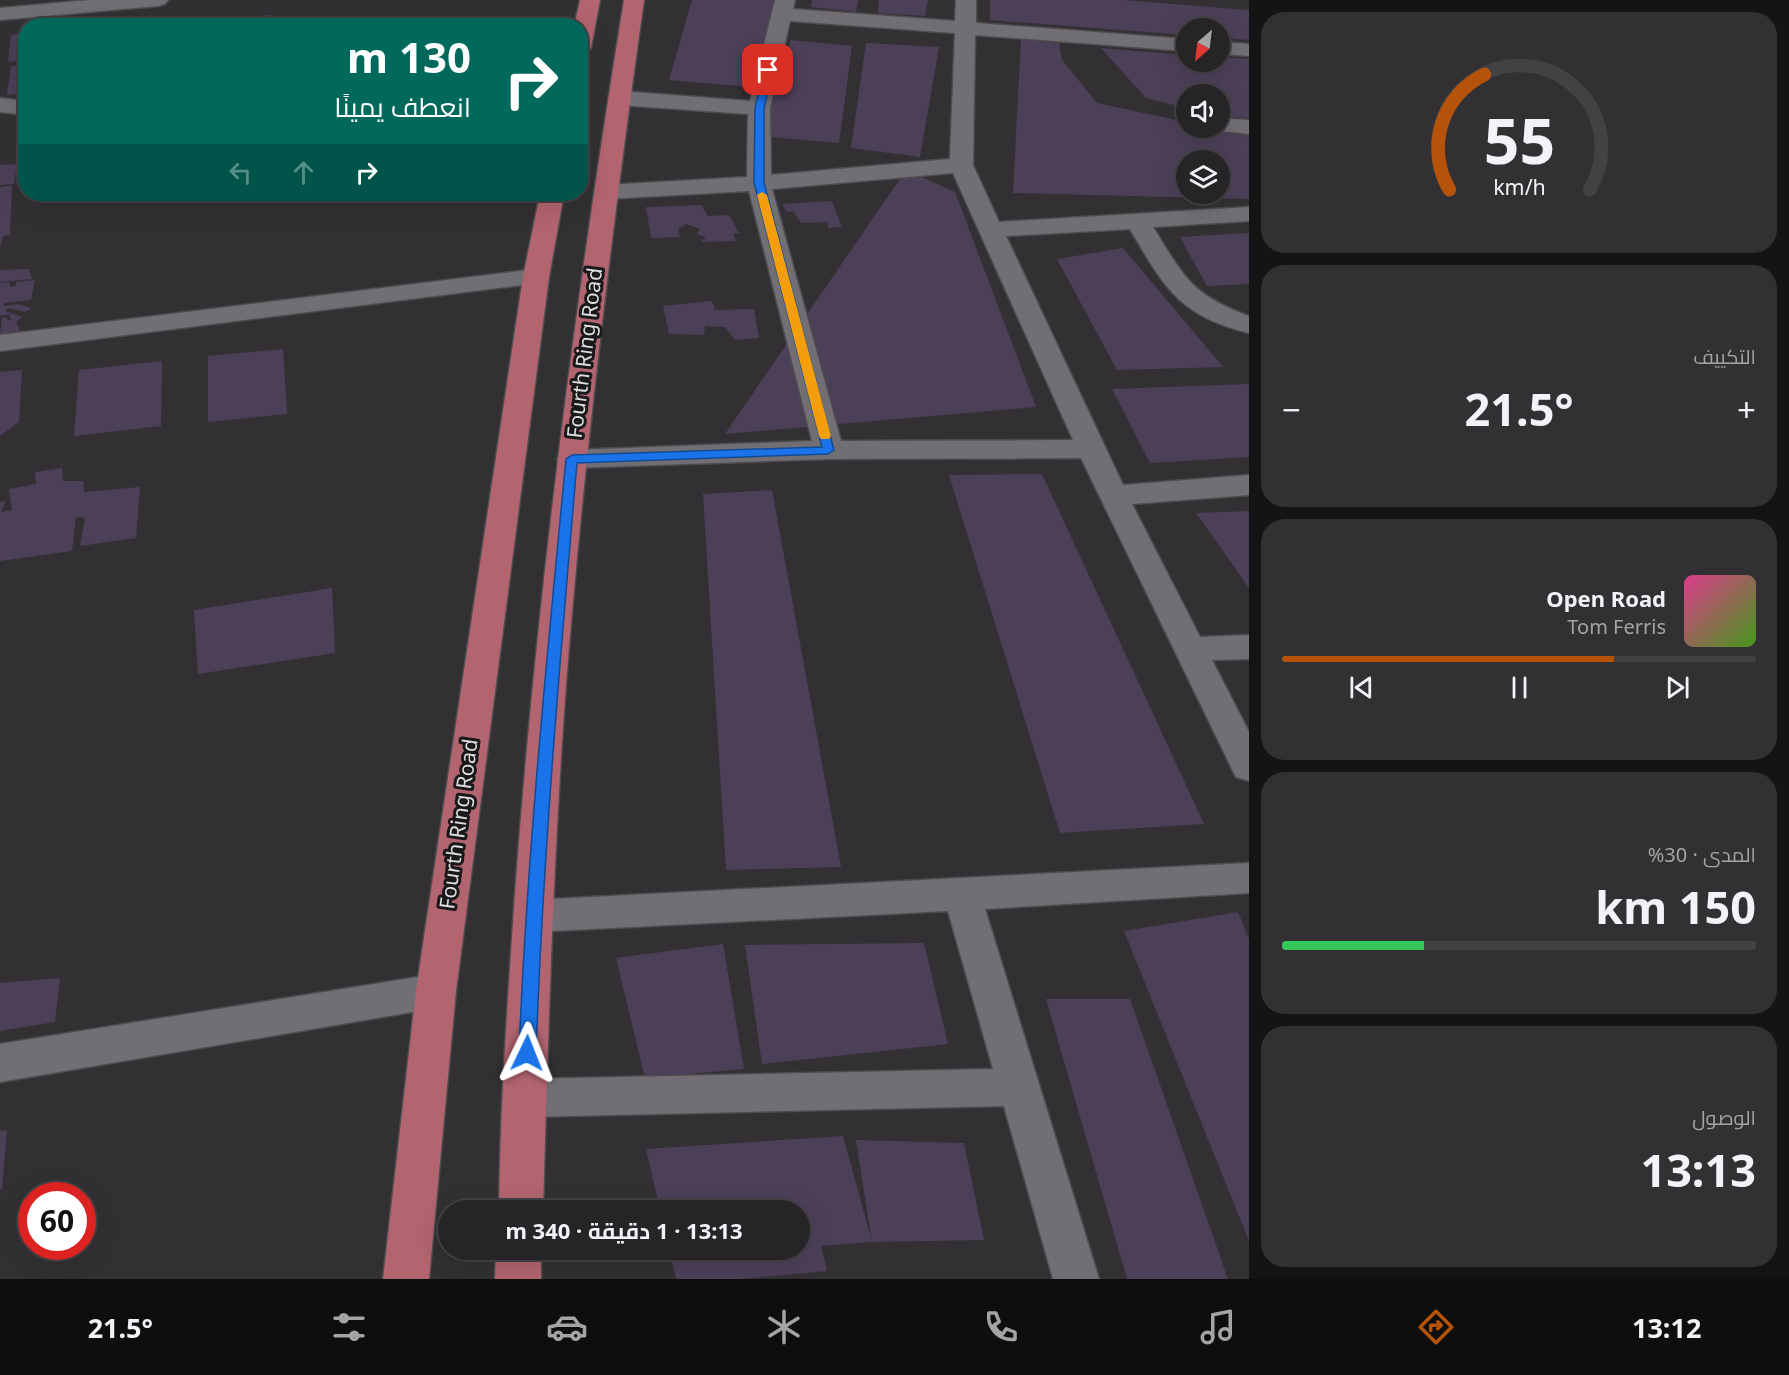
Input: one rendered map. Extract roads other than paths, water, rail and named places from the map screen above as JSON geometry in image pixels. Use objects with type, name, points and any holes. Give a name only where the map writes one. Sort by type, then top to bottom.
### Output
[{"type":"main road","points":[[586,18],[590,0]]},
{"type":"main road","name":"Fourth Ring Road","points":[[521,1200],[533,916],[548,704],[572,459],[606,192],[634,0]]},
{"type":"main road","name":"Fourth Ring Road","points":[[406,1279],[435,992],[536,277],[551,201]]},
{"type":"main road","points":[[518,1279],[519,1260]]},
{"type":"street","points":[[0,14],[158,0]]},
{"type":"street","points":[[966,0],[962,165],[1113,496],[1249,767]]},
{"type":"street","points":[[828,450],[759,183],[759,108],[784,7],[965,27],[1176,44]]},
{"type":"street","points":[[1230,49],[1249,50]]},
{"type":"street","points":[[619,98],[759,108]]},
{"type":"street","points":[[0,105],[18,107]]},
{"type":"street","points":[[1230,126],[1249,127]]},
{"type":"street","points":[[606,192],[759,183],[962,165]]},
{"type":"street","points":[[991,230],[1249,214]]},
{"type":"street","points":[[1137,221],[1179,287],[1225,317],[1249,325]]},
{"type":"street","points":[[0,343],[536,277]]},
{"type":"street","points":[[572,459],[828,450],[1092,449]]},
{"type":"street","points":[[1113,496],[1249,485]]},
{"type":"street","points":[[1190,649],[1249,647]]},
{"type":"street","points":[[533,916],[1249,878]]},
{"type":"street","points":[[962,895],[1076,1279]]},
{"type":"street","points":[[0,1063],[435,992]]},
{"type":"street","points":[[526,1098],[1019,1087]]}]
